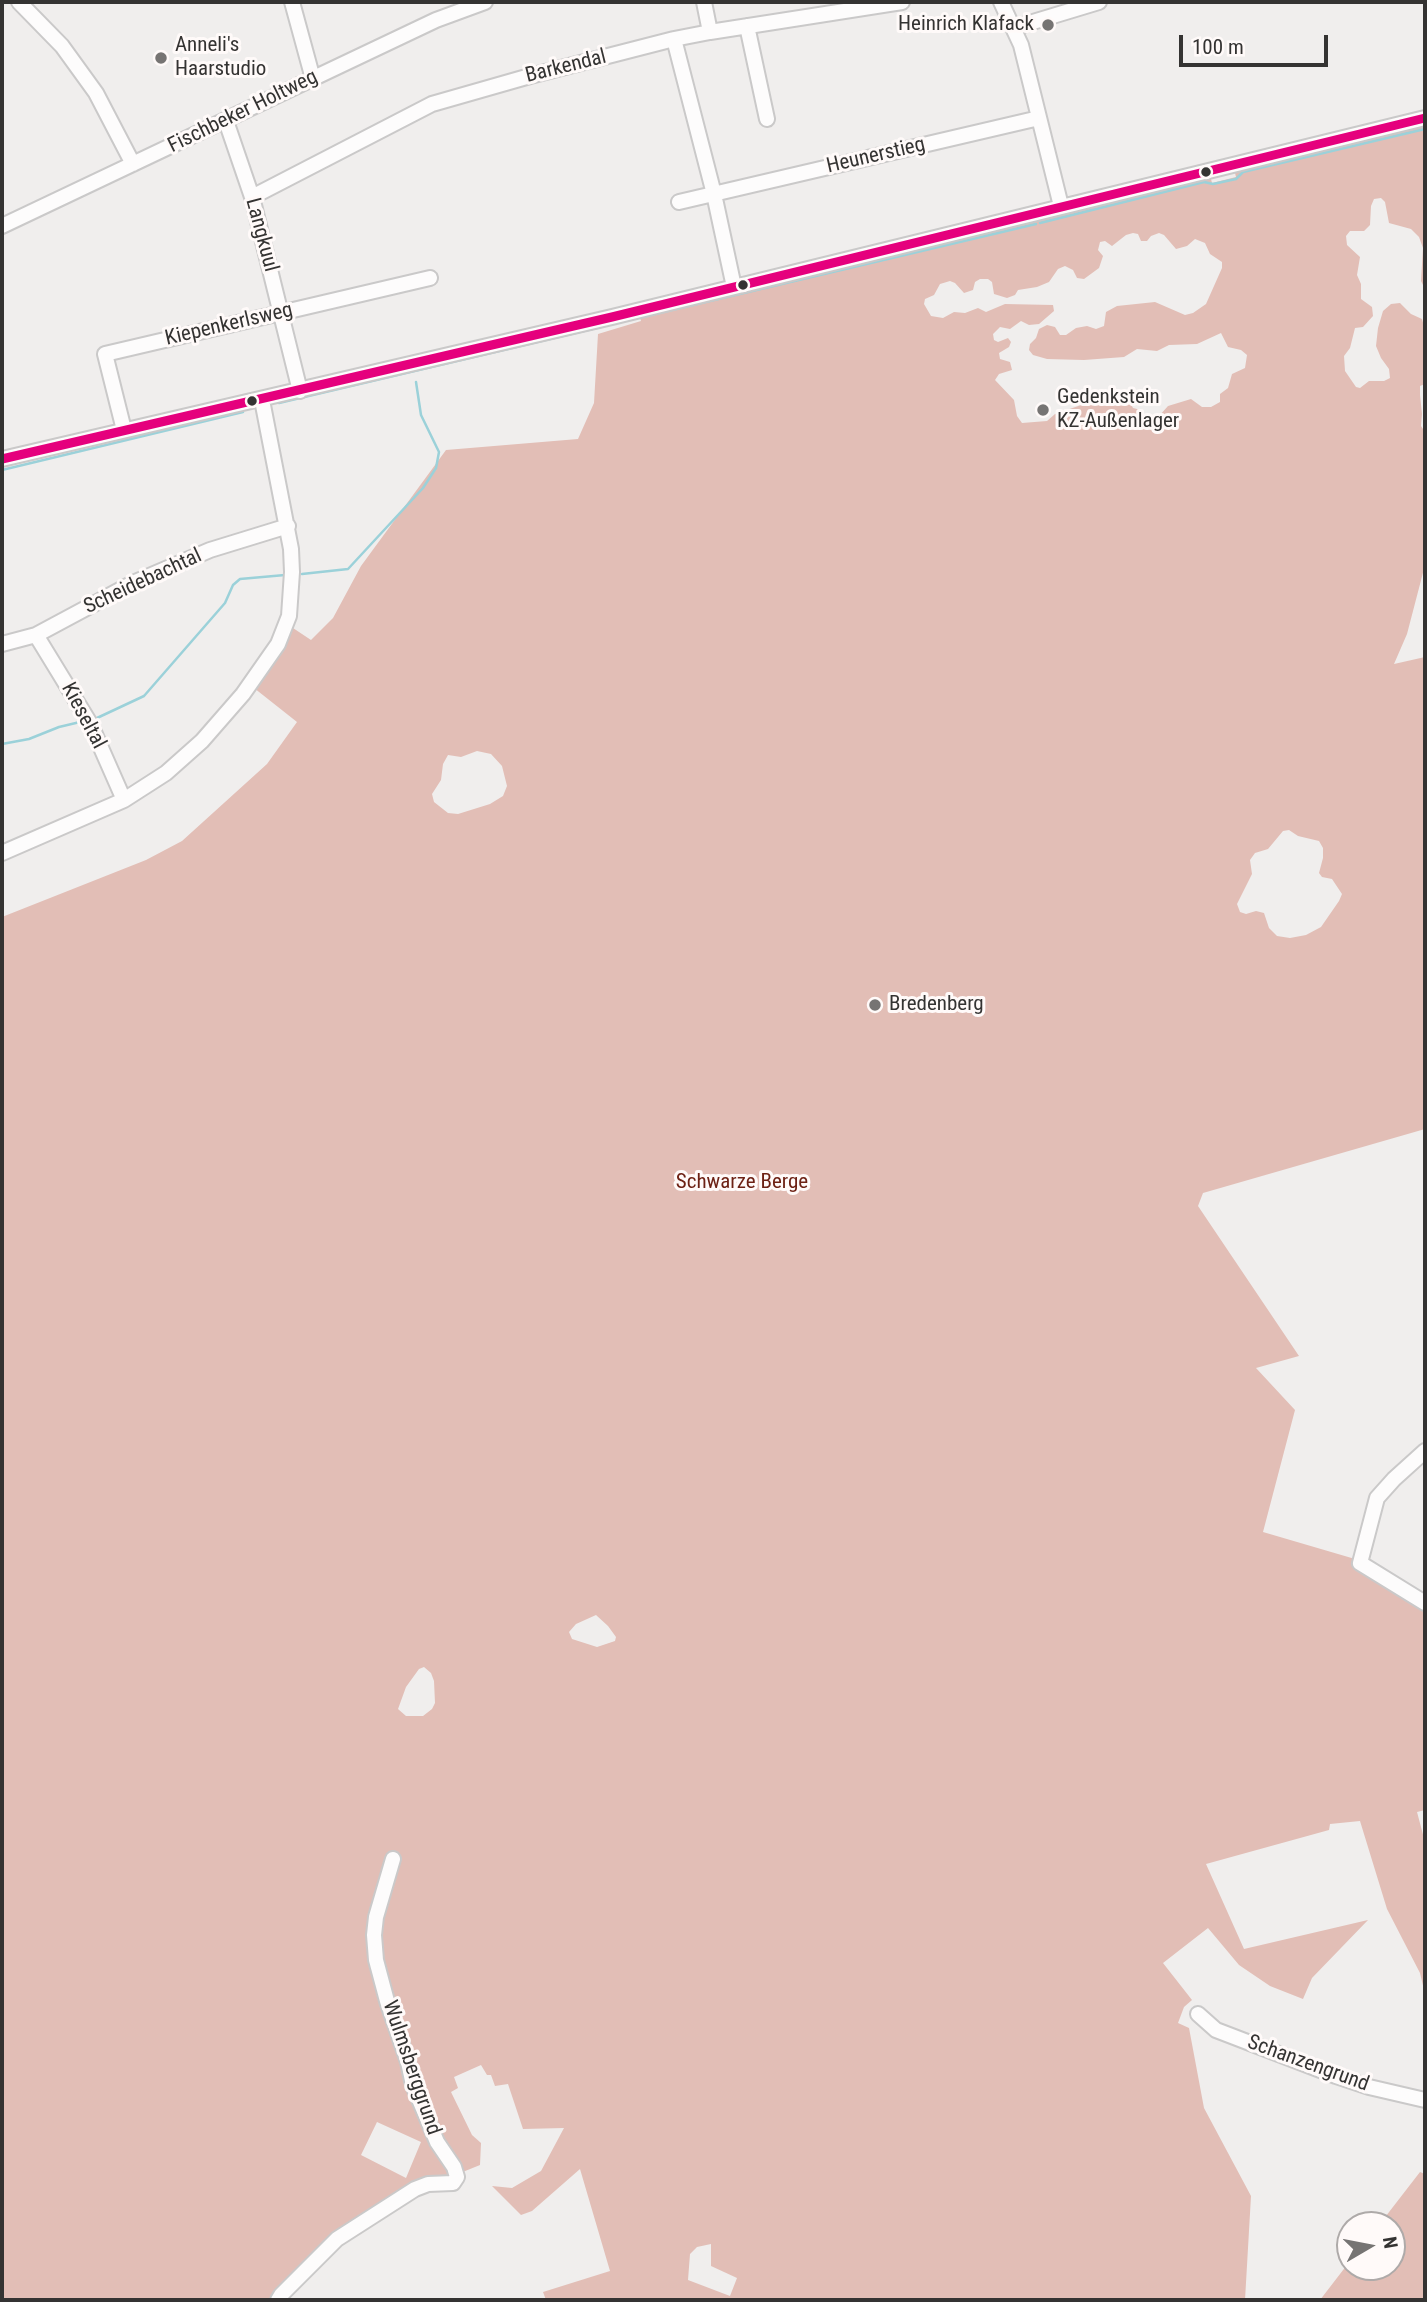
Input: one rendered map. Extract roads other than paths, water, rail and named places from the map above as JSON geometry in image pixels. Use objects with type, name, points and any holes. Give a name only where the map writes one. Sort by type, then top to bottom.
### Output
[{"type":"street","points":[[19,2],[62,46],[96,93],[133,164]]},
{"type":"street","points":[[292,2],[313,79]]},
{"type":"street","name":"Fischbeker Holtweg","points":[[2,226],[436,20],[485,2]]},
{"type":"street","points":[[704,2],[710,32]]},
{"type":"street","name":"Barkendal","points":[[252,197],[432,104],[674,39],[902,2]]},
{"type":"street","points":[[1001,2],[1021,45],[1061,206]]},
{"type":"street","points":[[1013,28],[1100,2]]},
{"type":"street","points":[[747,26],[767,119]]},
{"type":"street","points":[[674,39],[714,194],[734,287]]},
{"type":"street","name":"Heunerstieg","points":[[679,202],[1039,118]]},
{"type":"street","points":[[2,459],[734,287],[1425,118]]},
{"type":"street","name":"Langkuul","points":[[226,121],[252,197],[300,391]]},
{"type":"street","name":"Kiepenkerlsweg","points":[[124,430],[105,354],[430,278]]},
{"type":"street","points":[[2,853],[124,800],[166,773],[202,741],[243,694],[278,644],[289,615],[292,572],[288,526],[262,400]]},
{"type":"street","name":"Scheidebachtal","points":[[2,644],[36,635],[146,578],[210,550],[288,526]]},
{"type":"street","name":"Kieseltal","points":[[36,635],[91,725],[124,800]]},
{"type":"street","points":[[1425,1451],[1377,1497],[1360,1563],[1425,1603]]},
{"type":"street","name":"Wulmsberggrund","points":[[278,2300],[337,2239],[415,2189],[428,2184],[453,2183],[457,2177],[454,2167],[436,2142],[413,2085],[376,1960],[376,1917],[393,1859]]},
{"type":"street","name":"Schanzengrund","points":[[1198,2014],[1216,2030],[1336,2076],[1368,2087],[1425,2100]]},
{"type":"waterway","points":[[1040,223],[1204,182],[1213,184],[1236,179],[1243,172],[1425,129]]},
{"type":"waterway","points":[[642,317],[1036,224]]},
{"type":"waterway","points":[[279,403],[601,327]]},
{"type":"waterway","points":[[302,574],[348,569],[423,488],[436,468],[439,452],[421,415],[416,382]]},
{"type":"waterway","points":[[2,470],[243,412]]},
{"type":"waterway","points":[[97,718],[144,696],[225,603],[233,585],[240,579],[285,575]]},
{"type":"waterway","points":[[2,744],[29,739],[80,722]]},
{"type":"place","name":"Heinrich Klafack","points":[[1048,25]]},
{"type":"place","name":"Anneli's Haarstudio","points":[[161,58]]},
{"type":"place","name":"Gedenkstein KZ-Außenlager","points":[[1043,410]]},
{"type":"place","name":"Bredenberg","points":[[875,1005]]},
{"type":"park label","name":"Schwarze Berge","points":[[742,1183]]}]
